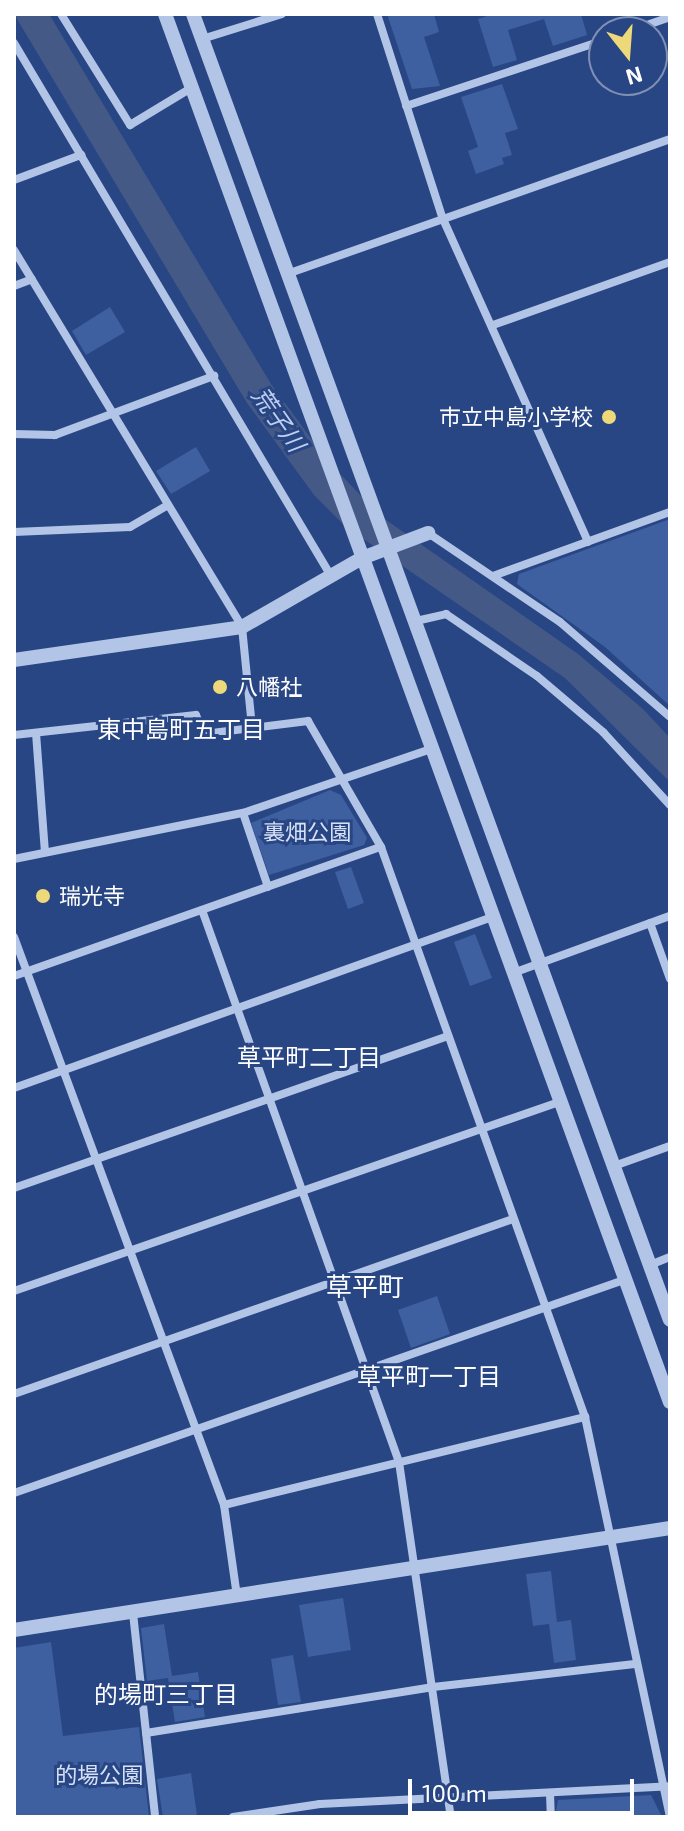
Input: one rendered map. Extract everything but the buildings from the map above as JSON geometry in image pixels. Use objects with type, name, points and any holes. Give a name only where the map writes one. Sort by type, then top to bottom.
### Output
[{"type":"street","points":[[61,14],[130,125],[191,88]]},
{"type":"street","points":[[165,14],[355,538],[368,556],[431,749],[670,1402]]},
{"type":"street","points":[[193,14],[670,1320]]},
{"type":"street","points":[[202,39],[282,14]]},
{"type":"street","points":[[377,14],[443,219],[588,542]]},
{"type":"street","points":[[14,43],[331,576]]},
{"type":"street","points":[[406,106],[588,45]]},
{"type":"street","points":[[287,274],[670,139]]},
{"type":"street","points":[[14,180],[81,155]]},
{"type":"street","points":[[14,250],[242,627],[252,728]]},
{"type":"street","points":[[493,325],[670,262]]},
{"type":"street","points":[[14,286],[32,279]]},
{"type":"street","points":[[14,434],[55,435],[214,376]]},
{"type":"street","points":[[14,532],[130,527],[168,505]]},
{"type":"street","points":[[493,576],[670,512]]},
{"type":"street","points":[[14,660],[242,627],[368,556],[424,535],[493,576],[590,646],[670,717]]},
{"type":"street","points":[[416,621],[446,614],[537,676],[603,732],[670,805]]},
{"type":"street","points":[[14,735],[196,715],[204,734],[308,721],[381,847],[585,1417],[608,1538],[635,1664],[666,1786],[670,1816]]},
{"type":"street","points":[[36,733],[45,852]]},
{"type":"street","points":[[14,859],[243,813],[431,749]]},
{"type":"street","points":[[243,813],[268,887]]},
{"type":"street","points":[[14,976],[381,847]]},
{"type":"street","points":[[202,910],[399,1462],[451,1817]]},
{"type":"street","points":[[513,973],[670,916]]},
{"type":"street","points":[[14,1088],[492,917]]},
{"type":"street","points":[[650,923],[670,979]]},
{"type":"street","points":[[14,937],[224,1505],[237,1596]]},
{"type":"street","points":[[14,1188],[448,1036]]},
{"type":"street","points":[[14,1291],[559,1102]]},
{"type":"street","points":[[614,1166],[670,1146]]},
{"type":"street","points":[[14,1394],[513,1219]]},
{"type":"street","points":[[650,1265],[670,1257]]},
{"type":"street","points":[[14,1493],[624,1280]]},
{"type":"street","points":[[224,1505],[585,1417]]},
{"type":"street","points":[[14,1630],[670,1528]]},
{"type":"street","points":[[133,1613],[155,1817]]},
{"type":"street","points":[[146,1733],[433,1687],[635,1664]]},
{"type":"street","points":[[233,1817],[320,1804],[666,1786]]},
{"type":"street","points":[[550,1793],[551,1817]]},
{"type":"street","points":[[318,1817],[320,1804]]},
{"type":"green space","points":[[387,14],[434,14],[439,32],[424,37],[440,86],[412,89]]},
{"type":"green space","points":[[493,14],[581,14],[587,35],[553,46],[544,19],[508,30],[517,60],[493,67],[478,19]]},
{"type":"green space","points":[[502,84],[518,129],[505,133],[512,155],[502,158],[504,164],[476,174],[468,151],[478,147],[461,97]]},
{"type":"green space","points":[[110,307],[125,332],[86,355],[72,331]]},
{"type":"green space","points":[[196,447],[210,471],[171,494],[156,471]]},
{"type":"green space","points":[[670,519],[670,706],[605,647],[517,584],[519,574]]},
{"type":"green space","name":"裏畑公園","points":[[330,790],[341,795],[367,838],[364,845],[269,875],[251,823]]},
{"type":"green space","points":[[351,867],[364,903],[348,909],[335,872]]},
{"type":"green space","points":[[475,934],[492,978],[470,986],[454,942]]},
{"type":"green space","points":[[437,1296],[450,1334],[411,1348],[398,1310]]},
{"type":"green space","points":[[551,1571],[557,1622],[571,1620],[576,1660],[554,1663],[549,1624],[533,1626],[526,1574]]},
{"type":"green space","points":[[343,1598],[351,1650],[308,1657],[299,1605]]},
{"type":"green space","points":[[164,1624],[172,1676],[198,1672],[205,1717],[175,1722],[168,1678],[147,1681],[141,1628]]},
{"type":"green space","name":"的場公園","points":[[51,1642],[63,1736],[139,1727],[149,1817],[15,1817],[14,1648]]},
{"type":"green space","points":[[293,1655],[301,1702],[278,1705],[271,1659]]},
{"type":"green space","points":[[191,1773],[197,1815],[163,1817],[157,1779]]},
{"type":"green space","points":[[651,1795],[662,1817],[555,1817],[558,1800]]},
{"type":"water","name":"荒子川","points":[[14,14],[49,14],[271,384],[326,459],[379,515],[578,654],[643,709],[670,738],[670,782],[565,678],[346,527],[314,495],[247,403]]},
{"type":"place","name":"市立中島小学校","points":[[609,417]]},
{"type":"place","name":"八幡社","points":[[220,687]]},
{"type":"place","name":"瑞光寺","points":[[43,896]]},
{"type":"district","name":"東中島町五丁目","points":[[181,729]]},
{"type":"district","name":"草平町二丁目","points":[[309,1057]]},
{"type":"district","name":"草平町","points":[[365,1286]]},
{"type":"district","name":"草平町一丁目","points":[[429,1376]]},
{"type":"district","name":"的場町三丁目","points":[[166,1694]]}]
